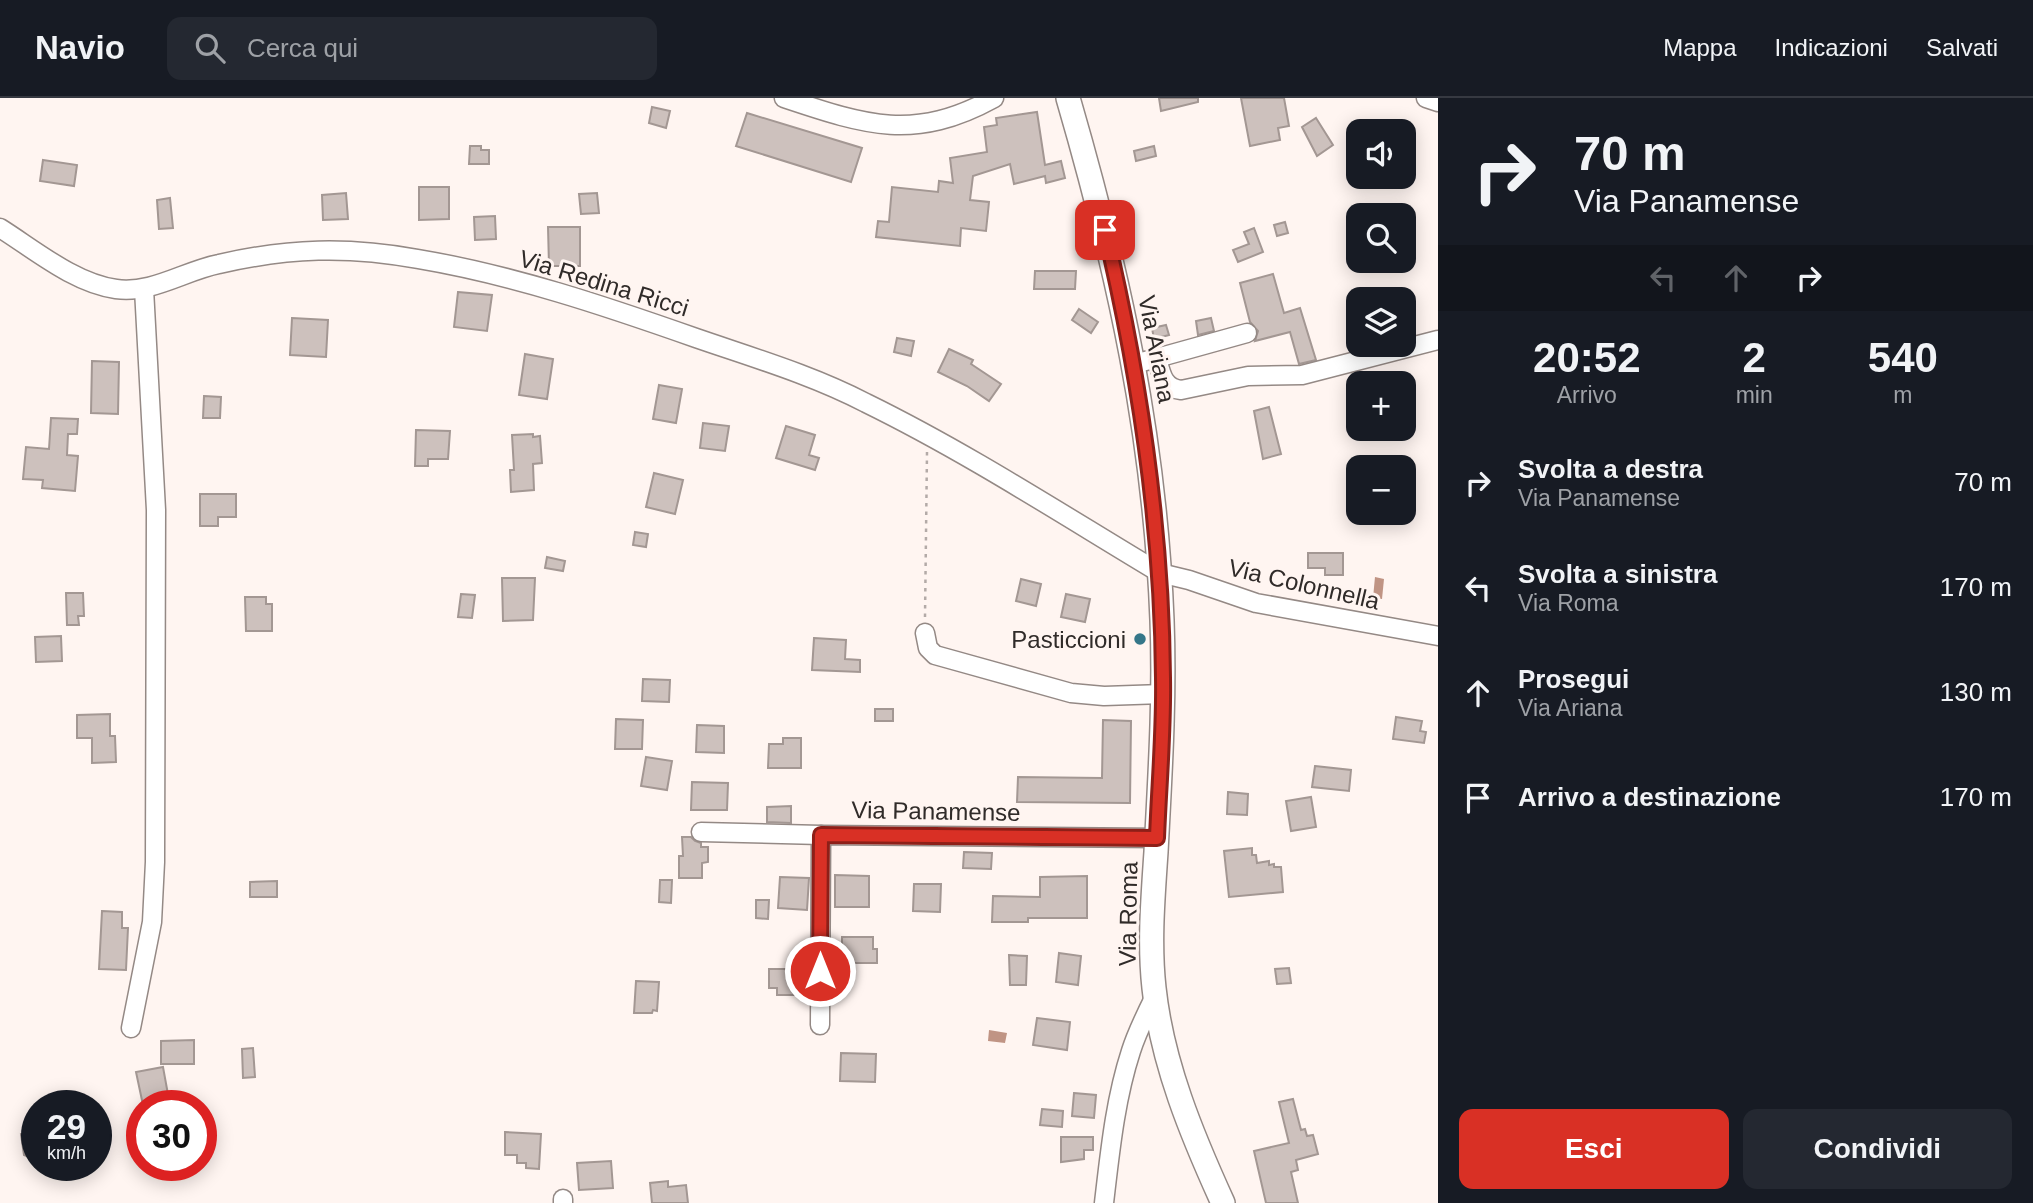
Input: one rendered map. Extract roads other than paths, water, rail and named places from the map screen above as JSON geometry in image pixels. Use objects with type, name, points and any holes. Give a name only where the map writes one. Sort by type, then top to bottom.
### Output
[{"type":"main road","name":"Via Ariana","points":[[1068,98],[1105,230],[1135,364],[1151,470],[1160,573]]},
{"type":"main road","name":"Via Roma","points":[[1160,573],[1163,694],[1152,924],[1155,996],[1164,1045],[1184,1110],[1223,1203]]},
{"type":"street","points":[[784,98],[845,118],[907,126],[946,119],[994,98]]},
{"type":"street","points":[[1426,98],[1438,102]]},
{"type":"street","name":"Via Redina Ricci","points":[[0,228],[85,279],[117,289],[144,289],[206,267],[303,250],[359,251],[466,268],[595,303],[779,366],[844,392],[927,435],[1160,573]]},
{"type":"street","points":[[131,1028],[152,922],[155,872],[156,510],[144,289]]},
{"type":"street","points":[[1135,364],[1247,333]]},
{"type":"street","points":[[1157,358],[1166,382],[1172,388],[1181,390],[1248,376],[1302,375],[1438,340]]},
{"type":"street","name":"Via Colonnella","points":[[1160,573],[1256,603],[1438,636]]},
{"type":"street","points":[[925,633],[928,649],[935,655],[1045,687],[1089,695],[1163,694]]},
{"type":"street","points":[[701,832],[821,835]]},
{"type":"street","name":"Via Panamense","points":[[820,1025],[821,835],[1157,838]]},
{"type":"street","points":[[1104,1203],[1111,1146],[1125,1073],[1136,1038],[1155,996]]},
{"type":"place","name":"Pasticcioni","points":[[1140,639]]}]
